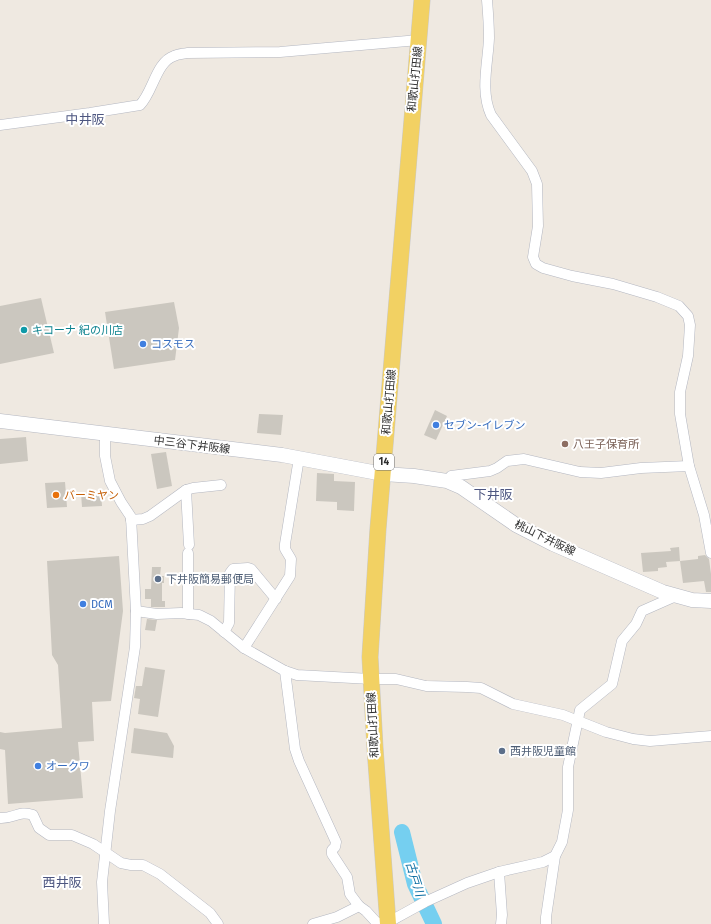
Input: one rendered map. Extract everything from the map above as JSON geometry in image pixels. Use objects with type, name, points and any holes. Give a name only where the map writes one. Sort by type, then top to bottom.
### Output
[{"type":"main road","name":"和歌山打田線","points":[[388,924],[370,657],[411,119],[422,0]]},
{"type":"main road","name":"中三谷下井阪線","points":[[0,421],[274,454],[383,474]]},
{"type":"main road","name":"桃山下井阪線","points":[[383,474],[414,476],[447,481],[461,487],[516,525],[554,544],[663,592],[692,600],[711,601]]},
{"type":"street","points":[[487,0],[489,36],[485,86],[487,106],[491,115],[532,171],[537,184],[538,226],[533,257],[536,264],[543,268],[613,284],[657,297],[680,306],[688,316],[690,325],[688,356],[680,392],[680,414],[689,466],[704,515],[711,553]]},
{"type":"street","points":[[0,125],[140,105],[146,100],[163,63],[173,56],[180,54],[280,52],[419,40]]},
{"type":"street","points":[[104,924],[102,882],[105,852],[135,647],[136,611],[131,517],[121,502],[110,480],[105,456],[105,434]]},
{"type":"street","points":[[244,648],[290,576],[291,560],[285,550],[285,544],[299,458]]},
{"type":"street","points":[[447,481],[451,476],[490,471],[507,462],[524,460],[580,472],[601,473],[641,468],[689,466]]},
{"type":"street","points":[[131,520],[143,519],[156,513],[186,490],[221,485]]},
{"type":"street","points":[[186,490],[189,549],[188,614]]},
{"type":"street","points":[[224,632],[229,623],[230,573],[233,569],[251,569],[276,598]]},
{"type":"street","points":[[546,924],[555,856],[562,842],[568,810],[568,767],[572,739],[580,710],[612,684],[622,641],[636,624],[642,611],[676,596]]},
{"type":"street","points":[[136,611],[157,614],[200,615],[211,621],[244,648],[285,671],[297,675],[396,679],[426,686],[481,688],[513,704],[549,711],[578,720],[606,732],[633,739],[650,741],[711,736]]},
{"type":"street","points":[[285,671],[295,749],[336,842],[336,848],[332,850],[332,854],[347,877],[350,894],[359,906],[378,923],[388,924],[432,899],[467,883],[499,872],[543,862],[555,856]]},
{"type":"street","points":[[0,818],[6,818],[25,812],[33,815],[39,828],[49,835],[72,835],[94,844],[121,863],[131,865],[143,864],[160,874],[210,913],[218,924]]},
{"type":"street","points":[[499,872],[502,915],[501,924]]},
{"type":"street","points":[[313,924],[337,917],[359,906]]},
{"type":"building","name":"キコーナ 紀の川店","points":[[41,298],[54,353],[0,364],[0,306]]},
{"type":"building","name":"コスモス","points":[[174,302],[179,328],[175,360],[114,369],[105,312]]},
{"type":"building","name":"セブン-イレブン","points":[[435,410],[447,416],[436,440],[424,435]]},
{"type":"building","points":[[259,414],[283,415],[281,435],[257,433]]},
{"type":"building","points":[[26,437],[28,461],[0,464],[0,439]]},
{"type":"building","points":[[166,452],[172,486],[157,489],[151,454]]},
{"type":"building","points":[[317,473],[334,474],[334,481],[355,482],[354,511],[337,510],[337,502],[316,501]]},
{"type":"building","name":"バーミヤン","points":[[65,482],[67,507],[47,508],[45,483]]},
{"type":"building","points":[[101,492],[102,506],[82,507],[81,493]]},
{"type":"building","points":[[679,547],[680,561],[666,562],[667,567],[658,568],[658,571],[643,572],[641,553],[671,551],[670,548]]},
{"type":"building","points":[[705,555],[709,559],[711,592],[706,592],[704,581],[683,583],[680,561],[698,559],[698,556]]},
{"type":"building","points":[[119,556],[123,611],[111,701],[92,702],[94,741],[78,742],[83,798],[8,804],[5,750],[0,749],[0,732],[5,733],[62,728],[58,665],[52,655],[47,561]]},
{"type":"building","points":[[152,567],[161,567],[160,576],[164,576],[164,583],[162,583],[162,601],[165,601],[165,607],[151,607],[151,599],[145,599],[145,589],[151,589]]},
{"type":"building","points":[[147,619],[157,620],[155,631],[145,630]]},
{"type":"building","points":[[145,667],[165,670],[158,717],[138,714],[140,699],[134,698],[136,686],[142,686]]},
{"type":"building","points":[[134,728],[167,733],[174,746],[173,758],[131,753]]},
{"type":"waterway","name":"古戸川","points":[[402,832],[415,884],[434,924]]},
{"type":"place","name":"キコーナ 紀の川店","points":[[24,330]]},
{"type":"place","name":"コスモス","points":[[143,344]]},
{"type":"place","name":"セブン-イレブン","points":[[436,425]]},
{"type":"place","name":"八王子保育所","points":[[565,444]]},
{"type":"place","name":"バーミヤン","points":[[56,495]]},
{"type":"place","name":"下井阪簡易郵便局","points":[[158,579]]},
{"type":"place","name":"DCM","points":[[83,604]]},
{"type":"place","name":"西井阪児童館","points":[[502,751]]},
{"type":"place","name":"オークワ","points":[[38,766]]},
{"type":"district","name":"中井阪","points":[[85,119]]},
{"type":"district","name":"下井阪","points":[[493,494]]},
{"type":"district","name":"西井阪","points":[[62,882]]}]
